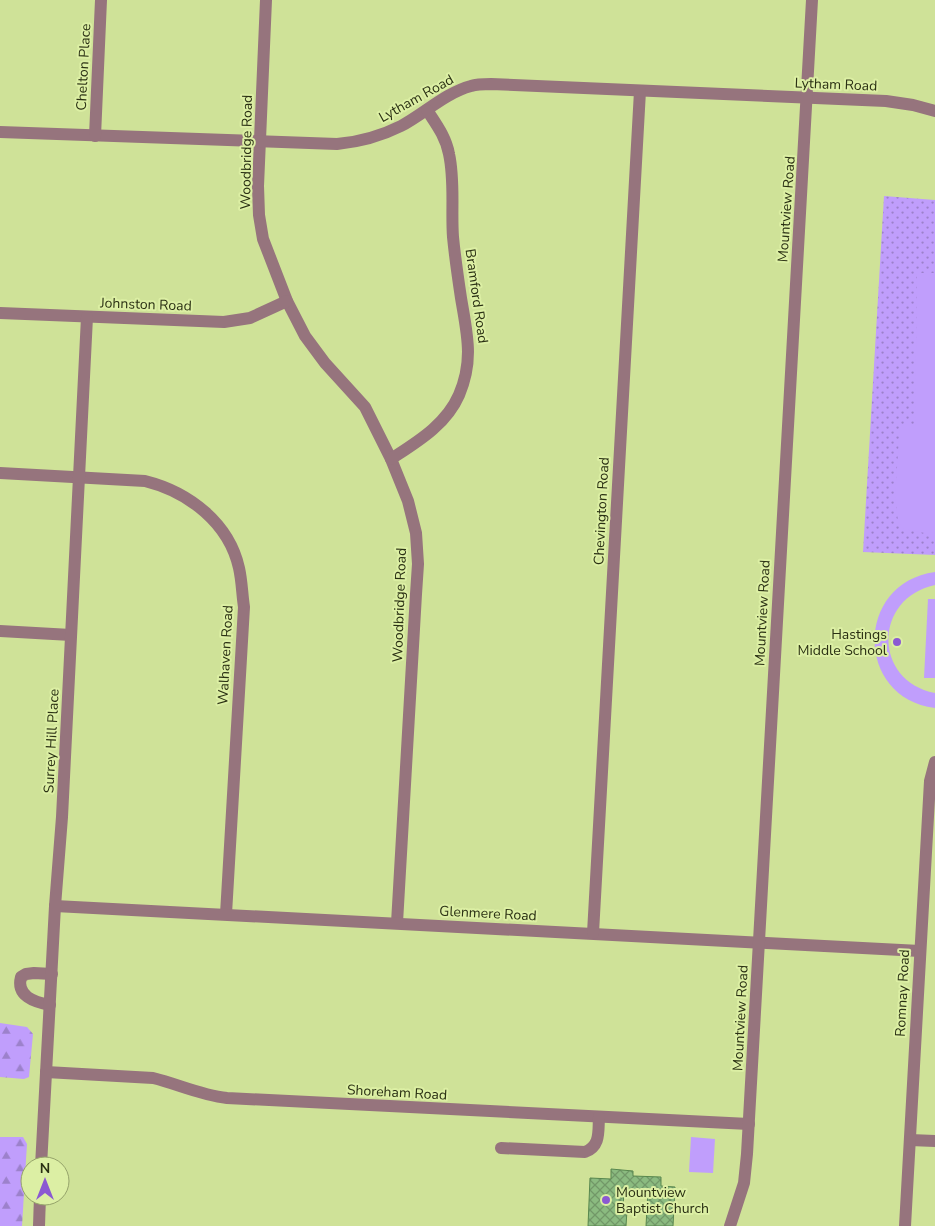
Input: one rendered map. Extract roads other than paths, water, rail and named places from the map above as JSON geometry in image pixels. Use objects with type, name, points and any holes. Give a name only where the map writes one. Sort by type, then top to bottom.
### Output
[{"type":"street","name":"Chelton Place","points":[[95,136],[101,0]]},
{"type":"street","name":"Woodbridge Road","points":[[266,0],[258,186],[259,215],[263,239],[287,301],[306,336],[325,363],[365,407],[391,459],[408,501],[416,533],[418,564],[397,924]]},
{"type":"street","name":"Mountview Road","points":[[730,1226],[744,1183],[748,1124],[812,0]]},
{"type":"street","name":"Lytham Road","points":[[0,132],[260,143],[353,143],[387,133],[402,126],[451,95],[473,85],[491,84],[886,101],[935,111]]},
{"type":"street","name":"Chevington Road","points":[[592,933],[640,91]]},
{"type":"street","name":"Bramford Road","points":[[391,459],[426,436],[449,412],[464,382],[470,354],[454,239],[452,174],[449,153],[439,128],[427,110]]},
{"type":"street","name":"Johnston Road","points":[[0,313],[224,322],[250,318],[287,301]]},
{"type":"street","name":"Surrey Hill Place","points":[[42,1156],[55,906],[62,817],[87,317]]},
{"type":"street","name":"Walhaven Road","points":[[0,473],[145,481],[162,485],[207,513],[220,527],[231,544],[239,568],[244,607],[226,914]]},
{"type":"street","points":[[0,631],[71,635]]},
{"type":"street","name":"Romnay Road","points":[[905,1226],[930,781],[935,762]]},
{"type":"street","name":"Glenmere Road","points":[[55,906],[920,951]]},
{"type":"street","points":[[50,1005],[39,1003],[26,996],[22,991],[20,982],[21,977],[26,974],[52,974]]},
{"type":"street","name":"Shoreham Road","points":[[46,1072],[152,1078],[202,1094],[227,1098],[748,1124]]},
{"type":"street","points":[[501,1148],[585,1152],[592,1149],[596,1143],[599,1117]]},
{"type":"street","points":[[910,1140],[935,1141]]},
{"type":"street","points":[[39,1226],[40,1206]]},
{"type":"place","name":"Hastings Middle School","points":[[897,642]]},
{"type":"place","name":"Mountview Baptist Church","points":[[606,1200]]}]
